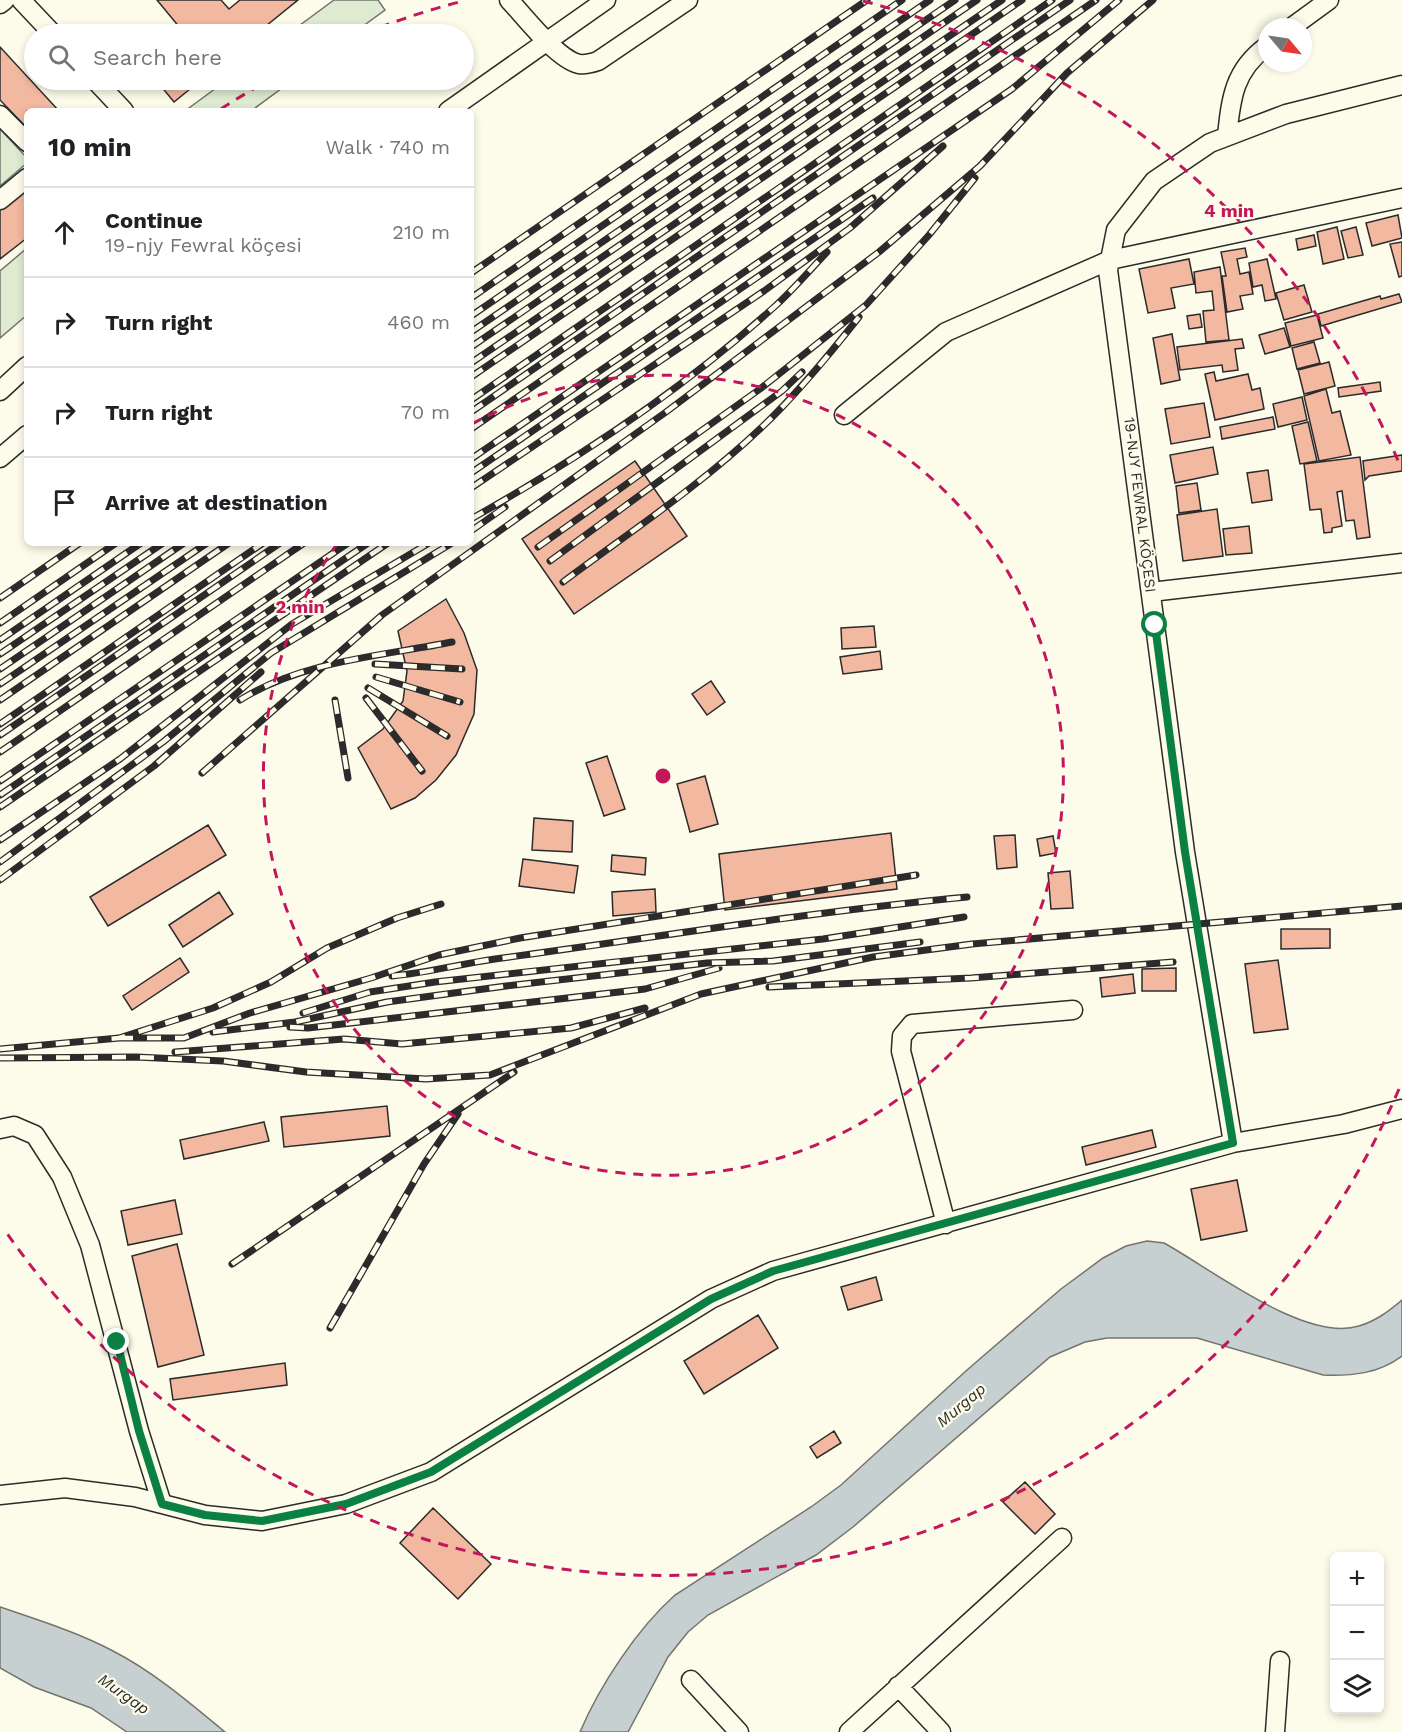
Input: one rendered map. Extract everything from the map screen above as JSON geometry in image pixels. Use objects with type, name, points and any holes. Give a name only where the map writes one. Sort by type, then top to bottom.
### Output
[{"type":"street","points":[[0,4],[5,0]]},
{"type":"street","points":[[21,0],[44,24]]},
{"type":"street","points":[[509,0],[547,40],[578,64],[598,61],[688,0]]},
{"type":"street","points":[[452,108],[606,0]]},
{"type":"street","points":[[1304,18],[1329,0]]},
{"type":"street","points":[[1227,136],[1232,94],[1237,81],[1258,53]]},
{"type":"street","name":"19-NJY FEWRAL KÖÇESI","points":[[1233,1143],[1185,852],[1108,270],[1116,230],[1154,181],[1210,143],[1286,114],[1402,85]]},
{"type":"street","points":[[104,90],[121,108]]},
{"type":"street","points":[[0,115],[24,139]]},
{"type":"street","points":[[0,200],[24,180]]},
{"type":"street","points":[[844,415],[946,332],[1110,260],[1402,198]]},
{"type":"street","points":[[0,391],[24,369]]},
{"type":"street","points":[[0,458],[24,438]]},
{"type":"street","points":[[1151,592],[1402,563]]},
{"type":"street","points":[[946,1224],[901,1051],[902,1036],[912,1024],[1073,1010]]},
{"type":"street","points":[[0,1495],[65,1488],[135,1497],[205,1515],[262,1521],[346,1504],[431,1472],[711,1299],[773,1271],[1233,1143],[1344,1124],[1402,1109]]},
{"type":"street","points":[[0,1129],[14,1126],[35,1135],[62,1177],[90,1245],[139,1431],[162,1504]]},
{"type":"street","points":[[849,1732],[1062,1538]]},
{"type":"street","points":[[1275,1732],[1280,1661]]},
{"type":"street","points":[[691,1680],[739,1732]]},
{"type":"street","points":[[898,1686],[942,1732]]},
{"type":"green space","points":[[334,0],[378,0],[385,10],[366,24],[302,24]]},
{"type":"green space","points":[[213,90],[279,90],[255,108],[189,108]]},
{"type":"green space","points":[[0,129],[24,155],[24,166],[0,186]]},
{"type":"green space","points":[[24,251],[24,318],[0,338],[0,271]]},
{"type":"water","name":"Murgap","points":[[1147,1241],[1164,1243],[1258,1300],[1312,1324],[1337,1328],[1359,1326],[1382,1315],[1402,1300],[1402,1356],[1384,1367],[1364,1373],[1323,1375],[1197,1338],[1107,1338],[1085,1342],[1050,1357],[853,1527],[816,1555],[708,1615],[688,1632],[668,1657],[628,1732],[580,1732],[598,1696],[621,1659],[647,1624],[675,1595],[841,1485],[967,1370],[1061,1289],[1103,1258],[1126,1246]]},
{"type":"water","name":"Murgap","points":[[0,1607],[71,1632],[128,1659],[171,1688],[225,1732],[127,1732],[91,1708],[34,1687],[0,1668]]},
{"type":"building","points":[[157,0],[221,0],[229,9],[240,0],[298,0],[268,24],[177,24]]},
{"type":"building","points":[[0,47],[24,73],[24,90],[40,90],[56,108],[24,108],[24,125],[0,100]]},
{"type":"building","points":[[164,90],[189,90],[174,102]]},
{"type":"building","points":[[24,191],[24,240],[0,259],[0,210]]},
{"type":"building","points":[[1398,215],[1402,238],[1372,246],[1366,223]]},
{"type":"building","points":[[1337,227],[1344,259],[1323,264],[1317,232]]},
{"type":"building","points":[[1356,227],[1363,255],[1348,258],[1341,231]]},
{"type":"building","points":[[1314,235],[1316,246],[1298,250],[1296,239]]},
{"type":"building","points":[[1402,242],[1402,276],[1399,277],[1390,244]]},
{"type":"building","points":[[1245,248],[1247,257],[1237,259],[1240,274],[1249,272],[1253,294],[1240,296],[1243,309],[1227,312],[1222,276],[1226,276],[1221,252]]},
{"type":"building","points":[[1189,259],[1194,284],[1171,288],[1175,308],[1148,313],[1139,269]]},
{"type":"building","points":[[1267,259],[1276,299],[1265,301],[1262,285],[1253,287],[1249,263]]},
{"type":"building","points":[[1220,267],[1229,340],[1206,342],[1203,311],[1214,310],[1212,291],[1196,293],[1194,272]]},
{"type":"building","points":[[1304,285],[1312,312],[1284,320],[1276,293]]},
{"type":"building","points":[[1399,294],[1402,302],[1321,326],[1318,314],[1380,296],[1381,299]]},
{"type":"building","points":[[1200,314],[1202,327],[1189,329],[1187,316]]},
{"type":"building","points":[[1317,315],[1323,338],[1291,346],[1285,323]]},
{"type":"building","points":[[1284,328],[1290,347],[1265,354],[1259,335]]},
{"type":"building","points":[[1172,334],[1180,380],[1161,384],[1153,338]]},
{"type":"building","points":[[1242,339],[1244,348],[1235,349],[1238,370],[1223,372],[1222,365],[1180,370],[1177,347]]},
{"type":"building","points":[[1314,342],[1320,363],[1297,369],[1292,348]]},
{"type":"building","points":[[1329,362],[1335,386],[1304,394],[1298,370]]},
{"type":"building","points":[[1214,372],[1216,381],[1248,374],[1252,390],[1260,388],[1264,409],[1215,420],[1205,374]]},
{"type":"building","points":[[1380,382],[1381,391],[1339,397],[1338,388]]},
{"type":"building","points":[[1326,389],[1332,413],[1340,411],[1351,455],[1319,461],[1304,396]]},
{"type":"building","points":[[1302,397],[1307,420],[1278,427],[1273,404]]},
{"type":"building","points":[[1204,403],[1210,437],[1171,444],[1165,409]]},
{"type":"building","points":[[1273,417],[1275,429],[1222,439],[1220,427]]},
{"type":"building","points":[[1308,422],[1317,461],[1300,464],[1292,426]]},
{"type":"building","points":[[1213,447],[1218,474],[1175,483],[1170,455]]},
{"type":"building","points":[[1402,455],[1402,471],[1369,476],[1365,480],[1363,461]]},
{"type":"building","points":[[1360,457],[1370,537],[1357,539],[1354,520],[1346,521],[1342,491],[1337,492],[1342,526],[1332,528],[1332,532],[1324,533],[1321,509],[1310,510],[1304,464]]},
{"type":"building","points":[[635,461],[687,536],[574,614],[522,539]]},
{"type":"building","points":[[1268,470],[1272,500],[1252,503],[1247,473]]},
{"type":"building","points":[[1197,483],[1201,510],[1179,513],[1176,486]]},
{"type":"building","points":[[1217,509],[1223,556],[1183,561],[1177,515]]},
{"type":"building","points":[[1249,526],[1252,553],[1226,555],[1223,529]]},
{"type":"building","points":[[446,599],[464,633],[477,670],[474,714],[456,755],[436,780],[415,798],[391,809],[358,748],[383,729],[403,701],[407,671],[398,631]]},
{"type":"building","points":[[874,626],[876,647],[842,649],[841,628]]},
{"type":"building","points":[[880,651],[882,669],[843,674],[840,657]]},
{"type":"building","points":[[711,681],[725,702],[707,715],[692,694]]},
{"type":"building","points":[[607,756],[625,809],[604,816],[586,763]]},
{"type":"building","points":[[705,776],[718,824],[690,832],[677,784]]},
{"type":"building","points":[[534,818],[573,821],[572,852],[532,850]]},
{"type":"building","points":[[208,825],[226,855],[108,926],[90,897]]},
{"type":"building","points":[[891,833],[897,889],[725,910],[719,854]]},
{"type":"building","points":[[1015,835],[1017,867],[997,869],[994,836]]},
{"type":"building","points":[[1053,836],[1056,853],[1040,856],[1037,839]]},
{"type":"building","points":[[612,855],[646,858],[645,875],[611,871]]},
{"type":"building","points":[[523,859],[578,866],[574,893],[519,886]]},
{"type":"building","points":[[1070,871],[1073,908],[1051,909],[1048,873]]},
{"type":"building","points":[[655,889],[656,912],[613,916],[612,892]]},
{"type":"building","points":[[219,892],[233,914],[183,947],[169,925]]},
{"type":"building","points":[[1281,929],[1330,929],[1330,948],[1281,949]]},
{"type":"building","points":[[180,958],[189,972],[132,1010],[123,996]]},
{"type":"building","points":[[1278,960],[1288,1029],[1254,1033],[1245,964]]},
{"type":"building","points":[[1176,968],[1176,991],[1142,991],[1142,969]]},
{"type":"building","points":[[1133,974],[1135,993],[1102,997],[1100,978]]},
{"type":"building","points":[[387,1106],[390,1136],[284,1147],[281,1117]]},
{"type":"building","points":[[264,1122],[269,1141],[184,1159],[180,1140]]},
{"type":"building","points":[[1152,1130],[1156,1147],[1086,1165],[1082,1147]]},
{"type":"building","points":[[1237,1180],[1247,1231],[1201,1240],[1191,1189]]},
{"type":"building","points":[[175,1200],[182,1234],[128,1245],[121,1211]]},
{"type":"building","points":[[177,1244],[204,1355],[158,1367],[132,1256]]},
{"type":"building","points":[[876,1277],[882,1300],[848,1310],[841,1287]]},
{"type":"building","points":[[758,1315],[778,1348],[704,1394],[684,1361]]},
{"type":"building","points":[[285,1363],[287,1385],[173,1400],[170,1379]]},
{"type":"building","points":[[834,1431],[841,1443],[817,1458],[810,1447]]},
{"type":"building","points":[[1025,1482],[1055,1514],[1035,1534],[1003,1502]]},
{"type":"building","points":[[433,1508],[491,1564],[458,1599],[400,1543]]},
{"type":"railway","points":[[474,271],[867,0]]},
{"type":"railway","points":[[474,296],[902,0]]},
{"type":"railway","points":[[474,314],[930,0]]},
{"type":"railway","points":[[474,330],[955,0]]},
{"type":"railway","points":[[474,345],[977,0]]},
{"type":"railway","points":[[474,361],[1002,0]]},
{"type":"railway","points":[[474,375],[1022,0]]},
{"type":"railway","points":[[474,398],[1052,0]]},
{"type":"railway","points":[[474,410],[1070,0]]},
{"type":"railway","points":[[474,427],[1096,0]]},
{"type":"railway","points":[[474,457],[1012,89],[1119,0]]},
{"type":"railway","points":[[202,773],[382,615],[666,412],[879,252],[980,166],[1067,73],[1153,0]]},
{"type":"railway","points":[[474,486],[764,291],[850,228],[943,146]]},
{"type":"railway","points":[[538,547],[760,389],[866,305],[929,235],[975,178]]},
{"type":"railway","points":[[474,471],[873,198]]},
{"type":"railway","points":[[474,517],[551,472],[666,395],[773,308],[827,252]]},
{"type":"railway","points":[[563,582],[665,508],[739,448],[800,388],[859,317]]},
{"type":"railway","points":[[550,561],[782,391],[802,372]]},
{"type":"railway","points":[[474,529],[505,507]]},
{"type":"railway","points":[[0,598],[76,546]]},
{"type":"railway","points":[[0,623],[112,546]]},
{"type":"railway","points":[[0,640],[137,546]]},
{"type":"railway","points":[[0,654],[159,546]]},
{"type":"railway","points":[[0,669],[180,546]]},
{"type":"railway","points":[[0,684],[203,546]]},
{"type":"railway","points":[[0,700],[225,546]]},
{"type":"railway","points":[[0,724],[259,546]]},
{"type":"railway","points":[[0,735],[276,546]]},
{"type":"railway","points":[[0,752],[300,546]]},
{"type":"railway","points":[[0,781],[344,546]]},
{"type":"railway","points":[[0,795],[364,546]]},
{"type":"railway","points":[[0,807],[384,546]]},
{"type":"railway","points":[[0,840],[120,759],[292,624],[424,546]]},
{"type":"railway","points":[[0,862],[163,742],[271,653],[447,546]]},
{"type":"railway","points":[[240,700],[289,676],[316,668],[452,642]]},
{"type":"railway","points":[[375,664],[462,669]]},
{"type":"railway","points":[[0,880],[154,766],[261,672]]},
{"type":"railway","points":[[376,677],[460,702]]},
{"type":"railway","points":[[368,688],[447,736]]},
{"type":"railway","points":[[366,698],[422,771]]},
{"type":"railway","points":[[335,700],[348,778]]},
{"type":"railway","points":[[119,1038],[184,1038],[250,1013],[371,978],[439,955],[520,938],[916,875]]},
{"type":"railway","points":[[392,976],[731,926],[967,897]]},
{"type":"railway","points":[[0,1049],[119,1038],[213,1008],[271,982],[327,948],[397,918],[441,904]]},
{"type":"railway","points":[[0,1058],[136,1057],[223,1061],[306,1072],[426,1079],[490,1075],[701,994],[873,957],[972,944],[1402,906]]},
{"type":"railway","points":[[303,1013],[370,992],[435,982],[823,939],[964,917]]},
{"type":"railway","points":[[213,1032],[295,1022],[387,1002],[506,986],[707,963],[773,961],[920,942]]},
{"type":"railway","points":[[769,987],[971,978],[1173,962]]},
{"type":"railway","points":[[290,1027],[308,1028],[645,989],[719,968]]},
{"type":"railway","points":[[175,1052],[344,1039],[402,1044],[571,1028],[645,1008]]},
{"type":"railway","points":[[232,1264],[514,1072]]},
{"type":"railway","points":[[330,1328],[424,1164],[458,1114]]},
{"type":"route","points":[[117,1342],[139,1431],[162,1504],[205,1515],[262,1521],[346,1504],[431,1472],[711,1299],[773,1271],[1233,1143],[1185,852],[1155,625]]}]
